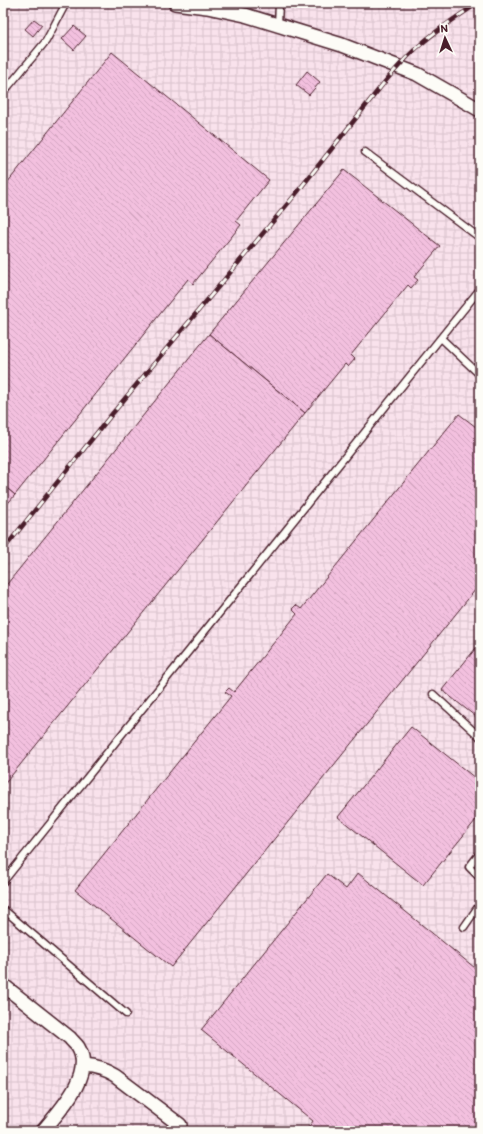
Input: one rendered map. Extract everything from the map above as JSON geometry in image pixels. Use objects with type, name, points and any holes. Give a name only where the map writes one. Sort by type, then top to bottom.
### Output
[{"type":"street","points":[[175,3],[245,15],[342,45],[417,74],[480,110]]},
{"type":"street","points":[[3,985],[70,1038],[78,1047],[81,1056],[83,1066],[74,1092],[43,1131]]},
{"type":"street","points":[[83,1066],[106,1070],[182,1126]]},
{"type":"lane","points":[[3,92],[46,41],[66,3]]},
{"type":"lane","points":[[278,25],[279,3]]},
{"type":"lane","points":[[365,152],[480,238]]},
{"type":"lane","points":[[3,882],[480,289]]},
{"type":"lane","points":[[441,338],[480,375]]},
{"type":"lane","points":[[433,694],[480,737]]},
{"type":"lane","points":[[480,854],[469,867],[480,878]]},
{"type":"lane","points":[[464,927],[480,904]]},
{"type":"lane","points":[[3,909],[126,1014]]},
{"type":"shaded area","points":[[3,3],[480,3],[480,1131],[3,1131]]},
{"type":"building","points":[[34,19],[42,25],[33,36],[25,29]]},
{"type":"building","points":[[74,26],[86,36],[74,50],[62,39]]},
{"type":"building","points":[[112,52],[269,180],[236,221],[241,225],[193,284],[188,279],[15,495],[3,485],[3,188]]},
{"type":"building","points":[[307,71],[320,82],[309,95],[296,85]]},
{"type":"building","points":[[344,170],[440,246],[414,277],[418,280],[411,288],[408,285],[351,355],[355,359],[348,367],[345,364],[305,413],[209,334]]},
{"type":"building","points":[[209,334],[305,413],[3,786],[3,589]]},
{"type":"building","points":[[459,414],[480,430],[480,584],[171,967],[75,890],[231,696],[225,692],[229,688],[234,692],[297,614],[292,609],[296,605],[301,609]]},
{"type":"building","points":[[3,485],[15,495],[3,509]]},
{"type":"building","points":[[480,643],[480,720],[442,690]]},
{"type":"building","points":[[411,727],[480,782],[480,815],[423,885],[338,817]]},
{"type":"building","points":[[358,873],[480,972],[480,1131],[306,1131],[313,1121],[201,1030],[327,874],[346,889]]},
{"type":"railway","points":[[3,550],[112,414],[295,195],[383,84],[410,54],[427,39],[478,3]]}]
